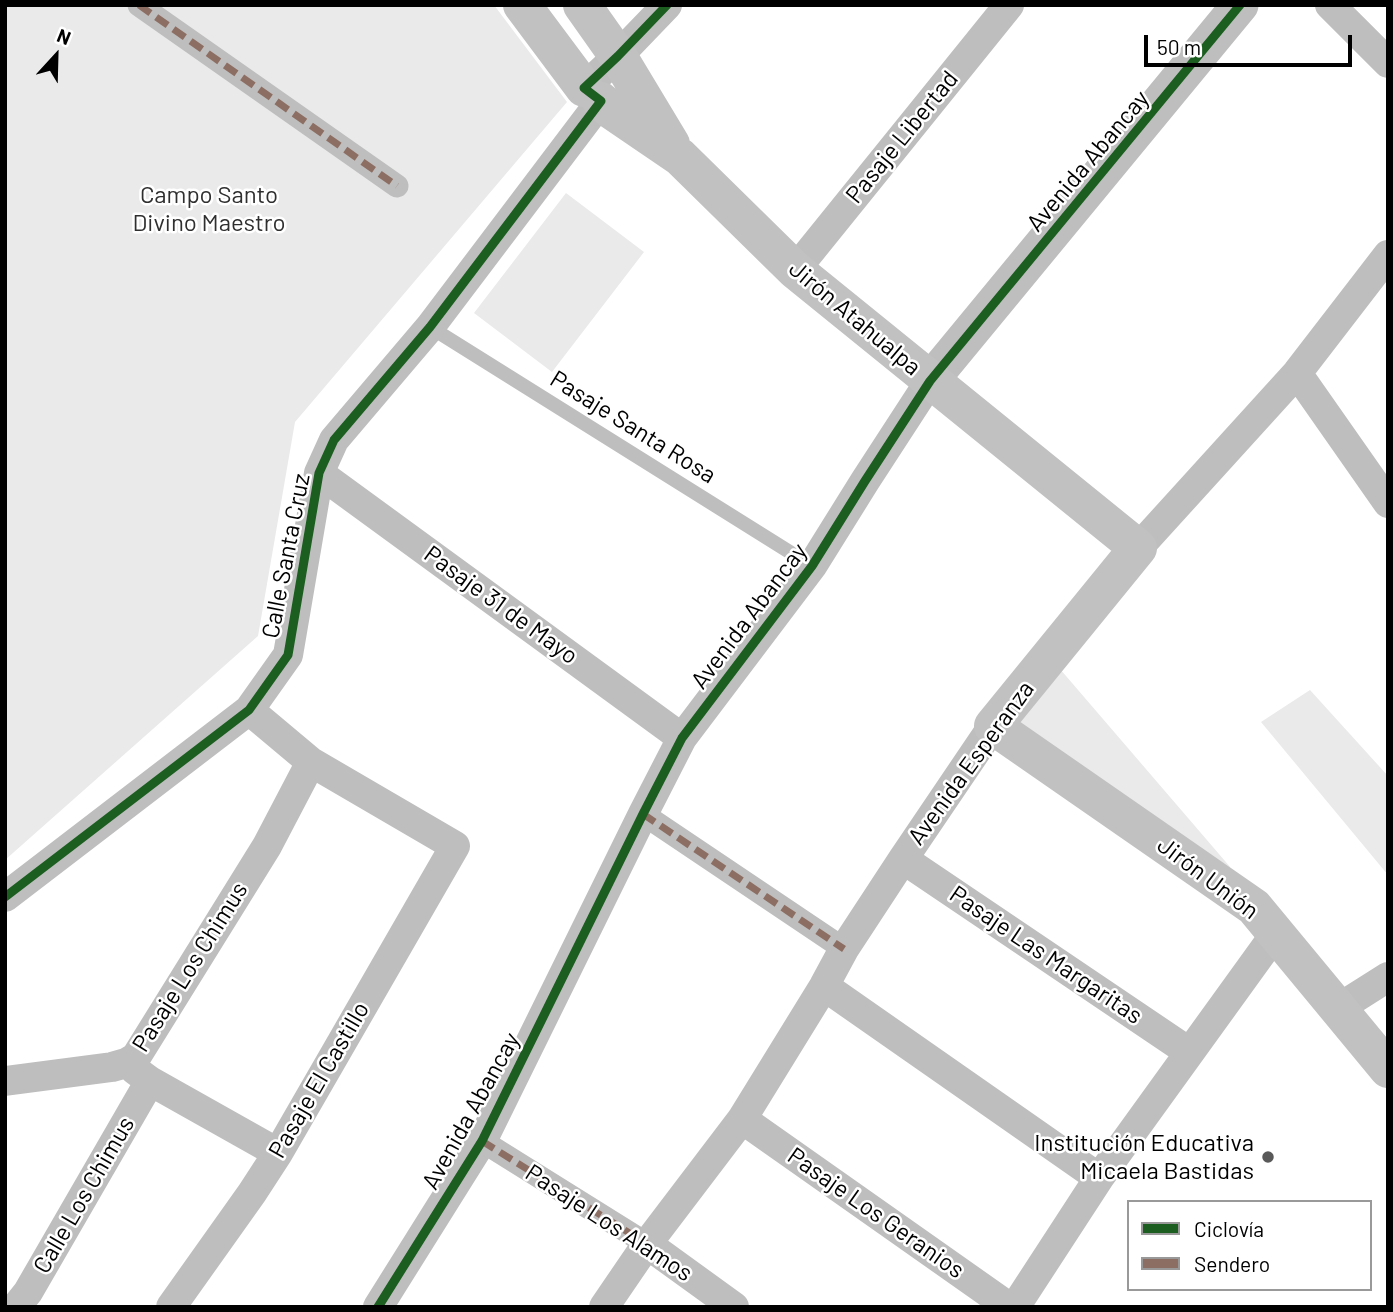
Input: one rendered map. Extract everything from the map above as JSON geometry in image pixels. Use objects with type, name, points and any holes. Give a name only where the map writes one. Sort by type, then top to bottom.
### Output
[{"type":"main road","name":"Jirón Atahualpa","points":[[522,5],[593,94],[611,110],[680,157],[795,270],[1138,548]]},
{"type":"main road","name":"Jirón Atahualpa","points":[[582,5],[618,56],[680,157]]},
{"type":"main road","name":"Avenida Esperanza","points":[[993,726],[1138,548]]},
{"type":"main road","name":"Jirón Unión","points":[[993,726],[1254,907],[1388,1069]]},
{"type":"street","points":[[139,5],[397,186]]},
{"type":"street","name":"Calle Santa Cruz","points":[[5,897],[249,710],[288,655],[320,473],[334,440],[430,327],[618,56],[667,5]]},
{"type":"street","name":"Pasaje Libertad","points":[[795,270],[1009,5]]},
{"type":"street","name":"Avenida Abancay","points":[[378,1307],[482,1141],[682,737],[812,566],[930,381],[1240,5]]},
{"type":"street","points":[[1330,5],[1388,63]]},
{"type":"street","name":"Avenida Esperanza","points":[[1138,548],[1297,373],[1388,255]]},
{"type":"street","points":[[1297,373],[1388,503]]},
{"type":"street","name":"Pasaje 31 de Mayo","points":[[320,473],[682,737]]},
{"type":"street","points":[[249,710],[312,762]]},
{"type":"street","name":"Avenida Esperanza","points":[[604,1307],[647,1244],[742,1119],[844,949],[993,726]]},
{"type":"street","name":"Pasaje El Castillo","points":[[171,1307],[278,1153],[454,846],[312,762]]},
{"type":"street","name":"Pasaje Los Chimus","points":[[5,1081],[112,1067],[136,1057],[267,846],[312,762]]},
{"type":"street","points":[[643,814],[844,949]]},
{"type":"street","name":"Pasaje Las Margaritas","points":[[903,859],[1189,1052]]},
{"type":"street","points":[[1015,1307],[1099,1178],[1276,933]]},
{"type":"street","points":[[1339,1009],[1388,977]]},
{"type":"street","points":[[824,986],[1099,1178]]},
{"type":"street","points":[[126,1063],[150,1082],[278,1153]]},
{"type":"street","name":"Calle Los Chimus","points":[[16,1307],[28,1292],[150,1082]]},
{"type":"street","name":"Pasaje Los Geranios","points":[[742,1119],[1009,1307]]},
{"type":"street","name":"Pasaje Los Alamos","points":[[482,1141],[647,1244],[734,1307]]},
{"type":"lane","name":"Pasaje Santa Rosa","points":[[430,327],[812,566]]},
{"type":"green space","name":"Campo Santo Divino Maestro","points":[[5,5],[494,5],[567,102],[295,422],[258,636],[5,860]]},
{"type":"green space","points":[[566,193],[644,252],[552,372],[474,313]]},
{"type":"green space","points":[[1054,662],[1231,868],[1006,720]]},
{"type":"green space","points":[[1310,690],[1388,776],[1388,875],[1261,722]]},
{"type":"marked path","points":[[139,5],[397,186]]},
{"type":"marked path","points":[[643,814],[844,949]]},
{"type":"marked path","points":[[482,1141],[647,1244]]},
{"type":"cycle path","points":[[5,897],[249,710],[288,655],[319,473],[334,440],[430,327],[601,101],[584,88],[667,5]]},
{"type":"cycle path","points":[[378,1307],[482,1141],[682,738],[812,566],[930,381],[1240,5]]},
{"type":"place","name":"Institución Educativa Micaela Bastidas","points":[[1268,1157]]}]
